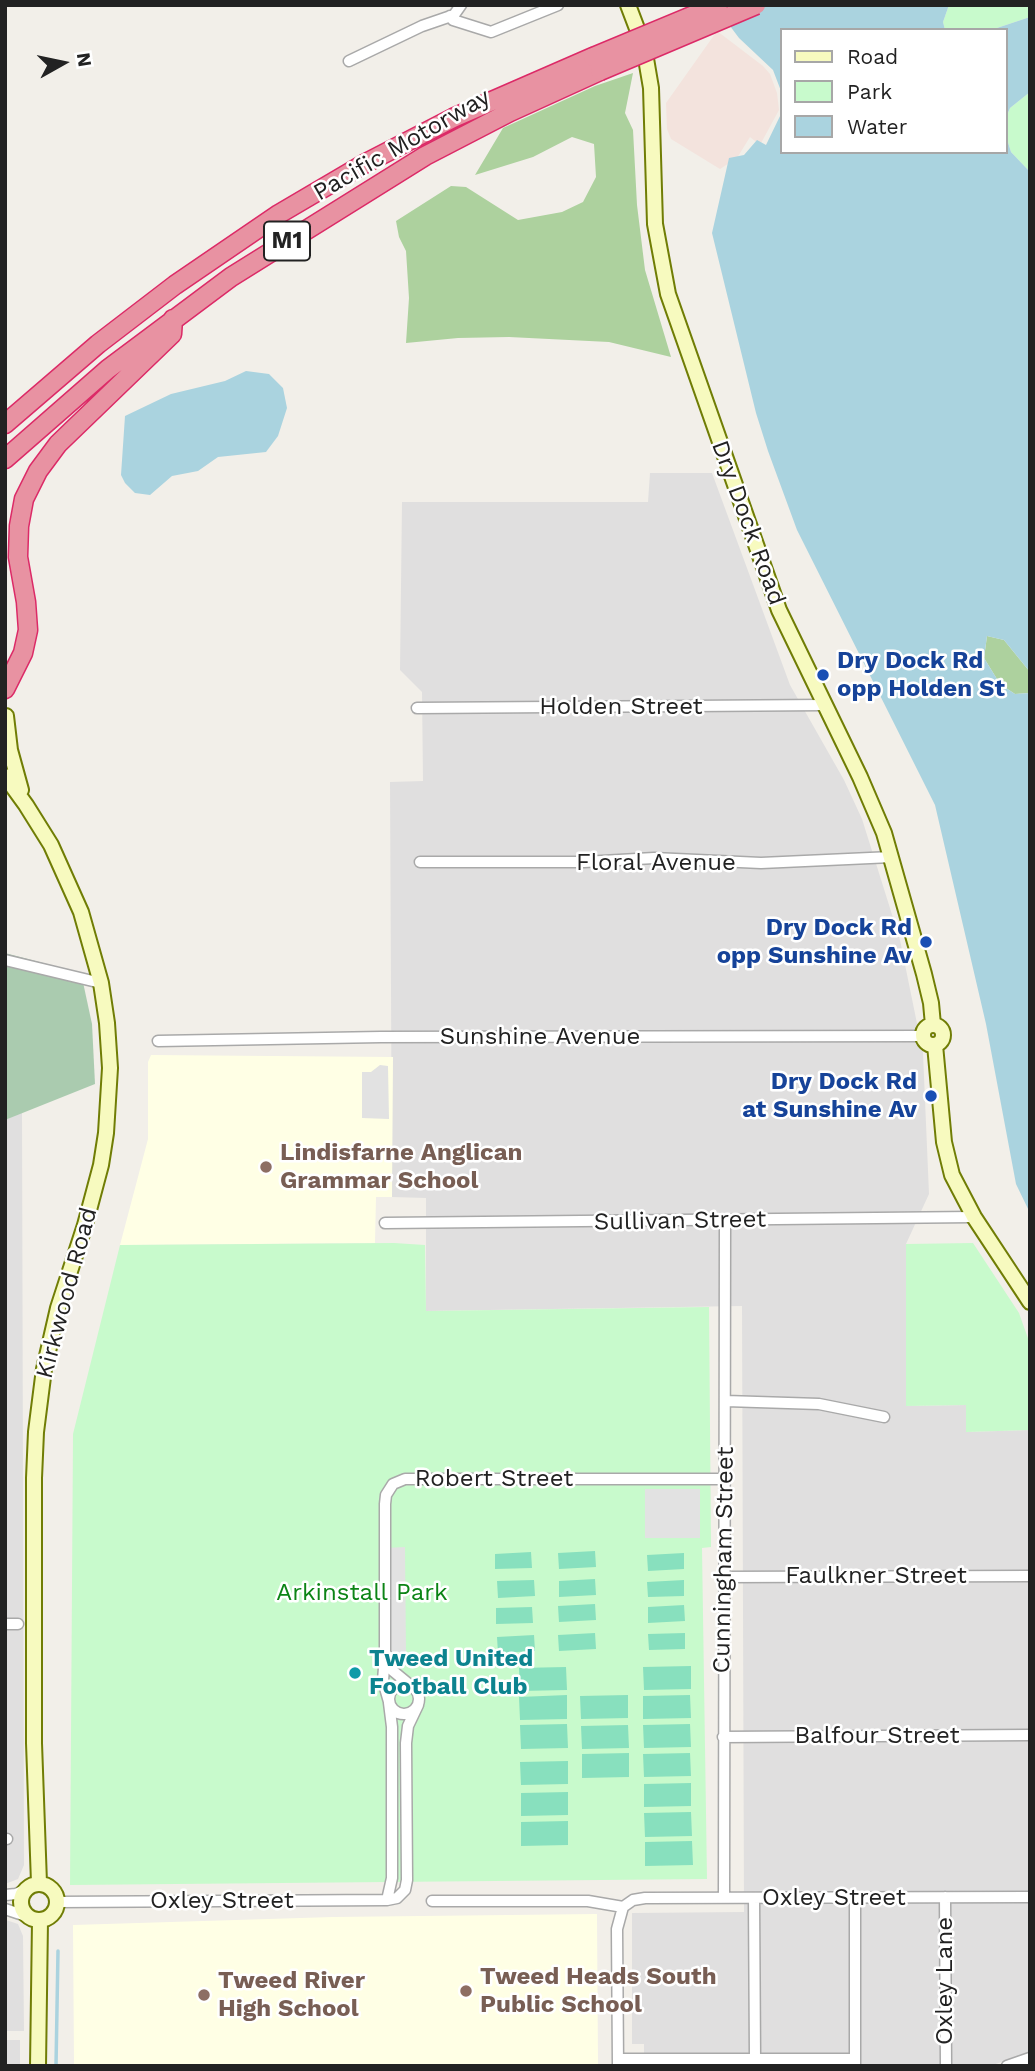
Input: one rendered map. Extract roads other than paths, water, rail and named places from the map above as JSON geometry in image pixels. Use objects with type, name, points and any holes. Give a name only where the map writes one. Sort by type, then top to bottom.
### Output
[{"type":"highway","name":"Pacific Motorway","points":[[5,459],[108,369],[173,319],[261,258],[425,156],[596,64],[718,5]]},
{"type":"highway","name":"Pacific Motorway","points":[[5,424],[98,344],[175,285],[279,214],[364,164],[453,118],[756,5]]},
{"type":"highway","points":[[5,689],[21,657],[28,630],[18,557],[19,526],[24,499],[38,471],[58,444],[172,334],[173,319]]},
{"type":"street","points":[[349,61],[422,26],[450,16],[461,5]]},
{"type":"street","points":[[450,16],[453,20],[491,32],[558,5]]},
{"type":"street","name":"Dry Dock Road","points":[[628,5],[644,47],[651,88],[652,190],[655,225],[668,294],[779,610],[879,819],[892,857],[931,1003],[928,1030],[940,1028],[943,1034],[941,1041],[935,1045],[946,1155],[974,1217]]},
{"type":"street","name":"Holden Street","points":[[417,708],[825,705]]},
{"type":"street","points":[[5,715],[5,723]]},
{"type":"street","name":"Kirkwood Road","points":[[5,715],[13,766],[26,804]]},
{"type":"street","name":"Kirkwood Road","points":[[5,776],[26,804],[68,881],[88,932],[101,983],[110,1068],[106,1133],[94,1196],[58,1308],[44,1369],[36,1432],[33,1886]]},
{"type":"street","name":"Floral Avenue","points":[[420,862],[584,862],[663,858],[761,863],[892,857]]},
{"type":"street","points":[[5,960],[101,983]]},
{"type":"street","name":"Sunshine Avenue","points":[[158,1041],[928,1030]]},
{"type":"street","points":[[974,1217],[1030,1302]]},
{"type":"street","name":"Sullivan Street","points":[[385,1223],[974,1217]]},
{"type":"street","name":"Cunningham Street","points":[[724,1898],[725,1221]]},
{"type":"street","points":[[726,1401],[819,1404],[884,1417]]},
{"type":"street","name":"Robert Street","points":[[387,1900],[392,1878],[389,1702],[383,1683],[384,1504],[389,1488],[398,1481],[417,1479],[725,1479]]},
{"type":"street","name":"Faulkner Street","points":[[723,1577],[1030,1576]]},
{"type":"street","points":[[5,1624],[18,1624]]},
{"type":"street","points":[[385,1654],[394,1673],[419,1695],[418,1706],[409,1723],[406,1743],[407,1884],[400,1896],[387,1900]]},
{"type":"street","points":[[411,1686],[396,1686],[389,1702],[394,1710],[401,1714],[410,1713],[418,1706]]},
{"type":"street","name":"Balfour Street","points":[[723,1737],[1030,1735]]},
{"type":"street","points":[[5,1895],[16,1894],[33,1886],[54,1891],[58,1902],[50,1917],[33,1918],[5,1909]]},
{"type":"street","points":[[33,1886],[20,1902],[33,1918],[38,2066]]},
{"type":"street","name":"Oxley Lane","points":[[945,1897],[946,2066]]},
{"type":"street","name":"Oxley Street","points":[[623,1908],[638,1899],[1030,1897]]},
{"type":"street","points":[[754,1898],[755,2059]]},
{"type":"street","points":[[432,1900],[588,1900],[623,1908],[617,1929],[618,2063],[755,2059],[855,2063],[855,1898]]},
{"type":"street","name":"Oxley Street","points":[[58,1902],[387,1900]]},
{"type":"street","points":[[1007,2066],[1030,2058]]},
{"type":"water","points":[[691,5],[949,5],[943,22],[944,28],[780,28],[780,88],[773,70],[730,26],[705,15]]},
{"type":"water","points":[[1030,17],[1030,92],[1010,108],[1007,115],[1007,28],[997,28]]},
{"type":"water","points":[[780,116],[780,154],[1007,154],[1007,139],[1011,152],[1030,172],[1030,672],[1004,640],[987,636],[984,658],[1000,684],[1015,694],[1030,693],[1030,1213],[1016,1184],[986,1024],[935,805],[797,530],[756,413],[712,233],[729,158],[744,155],[757,140],[766,145]]},
{"type":"water","points":[[246,371],[269,374],[283,388],[287,408],[278,436],[266,452],[218,457],[198,471],[172,476],[150,495],[135,493],[121,475],[125,416],[171,394],[225,381]]},
{"type":"waterway","points":[[56,2066],[58,1951]]},
{"type":"place","name":"Dry Dock Rd opp Holden St","points":[[823,675]]},
{"type":"place","name":"Dry Dock Rd opp Sunshine Av","points":[[926,942]]},
{"type":"place","name":"Dry Dock Rd at Sunshine Av","points":[[931,1096]]},
{"type":"place","name":"Lindisfarne Anglican Grammar School","points":[[266,1167]]},
{"type":"place","name":"Tweed United Football Club","points":[[355,1673]]},
{"type":"place","name":"Tweed Heads South Public School","points":[[466,1991]]},
{"type":"place","name":"Tweed River High School","points":[[204,1995]]},
{"type":"park label","name":"Arkinstall Park","points":[[362,1593]]}]
